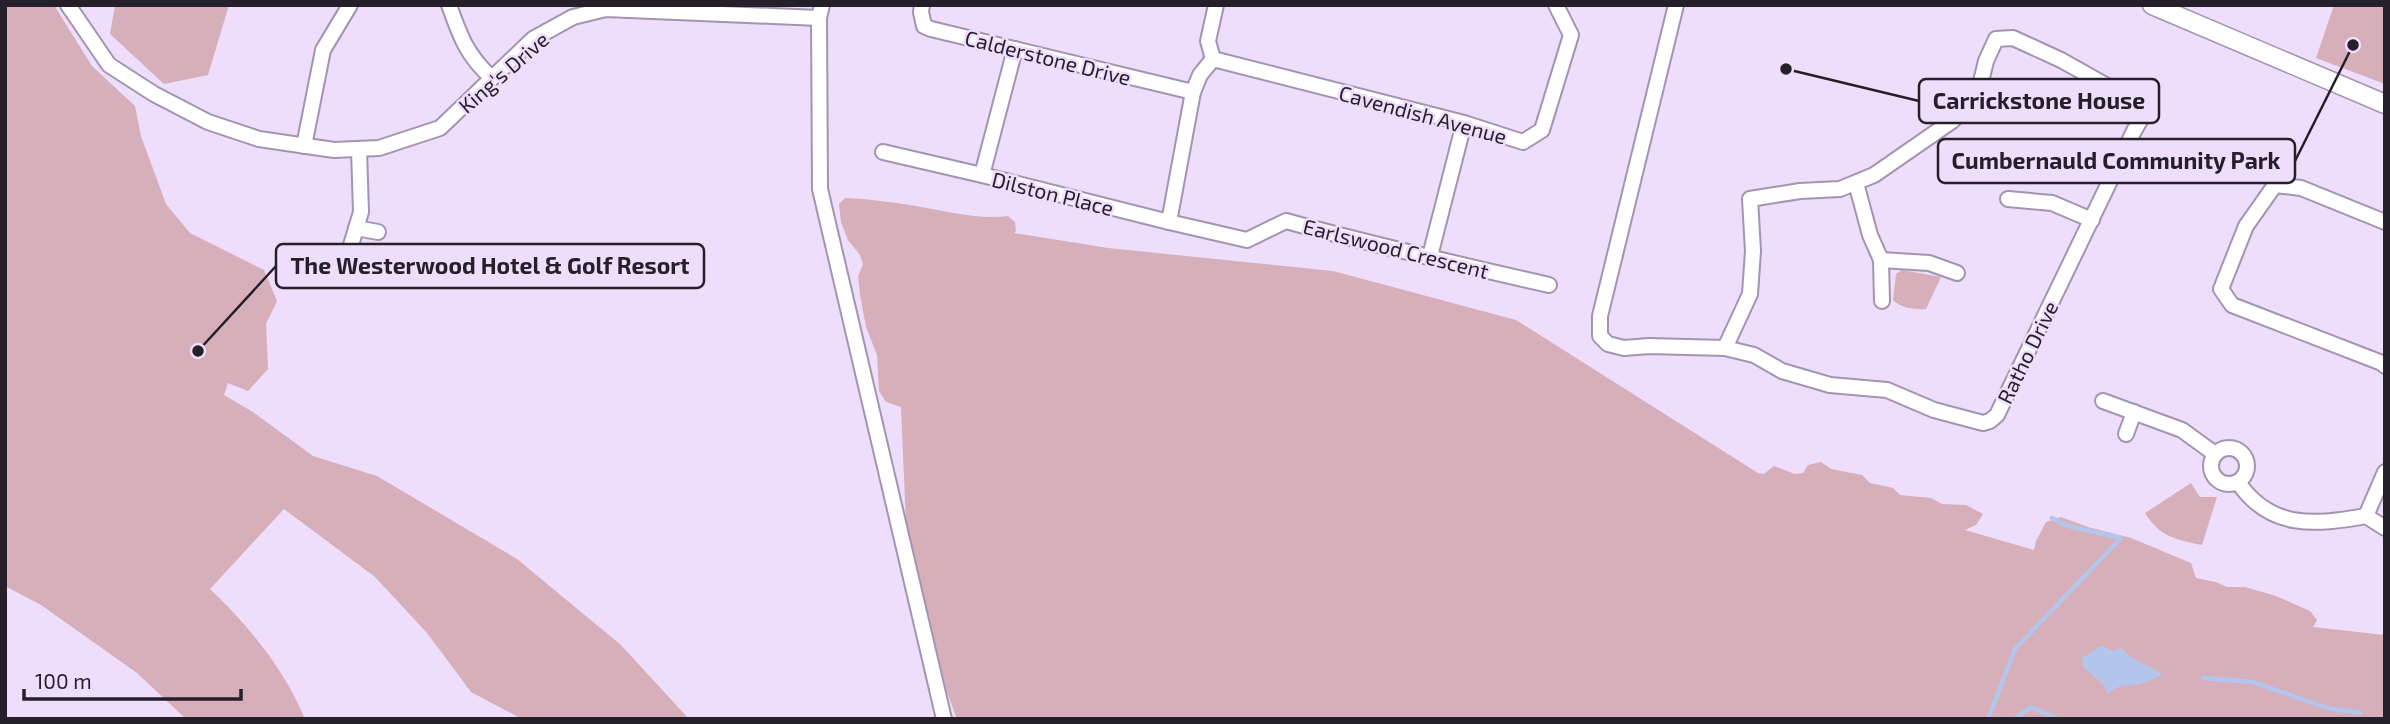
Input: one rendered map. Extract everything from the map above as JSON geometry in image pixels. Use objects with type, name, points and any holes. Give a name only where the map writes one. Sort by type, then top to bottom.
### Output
[{"type":"street","name":"King's Drive","points":[[68,5],[110,65],[154,94],[208,122],[259,139],[334,150],[394,144],[440,128],[533,39],[573,17],[606,9],[820,12]]},
{"type":"street","points":[[304,146],[323,50],[350,5]]},
{"type":"street","points":[[449,5],[475,64],[492,78]]},
{"type":"street","name":"Calderstone Drive","points":[[922,5],[920,12],[924,26],[931,29],[1193,92]]},
{"type":"street","points":[[1169,222],[1193,92],[1200,75],[1213,59],[1208,41],[1216,5]]},
{"type":"street","name":"Cavendish Avenue","points":[[1213,59],[1464,123],[1523,142],[1542,130],[1572,34],[1556,5]]},
{"type":"street","name":"Ratho Drive","points":[[1676,5],[1600,316],[1600,336],[1608,344],[1624,348],[1725,348],[1754,355],[1782,371],[1830,385],[1887,390],[1934,410],[1983,423],[1990,421],[1997,415],[2146,110],[2131,92],[2111,88],[2013,38],[1996,39],[1986,61],[1977,98],[1952,121],[1874,175],[1840,189],[1800,191],[1750,199],[1753,251],[1750,294],[1725,348]]},
{"type":"street","points":[[2152,5],[2308,74],[2385,104]]},
{"type":"street","points":[[820,12],[820,189],[944,719]]},
{"type":"street","name":"Dilston Place","points":[[1015,49],[982,176],[1169,222]]},
{"type":"street","points":[[1430,256],[1464,123]]},
{"type":"street","points":[[351,245],[361,212],[359,149]]},
{"type":"street","points":[[883,152],[982,176]]},
{"type":"street","points":[[1856,183],[1870,235],[1881,260],[1882,301]]},
{"type":"street","points":[[2385,222],[2301,188],[2275,185],[2246,226],[2221,289],[2232,305],[2385,366]]},
{"type":"street","points":[[2008,199],[2052,203],[2092,220]]},
{"type":"street","name":"Earlswood Crescent","points":[[1169,222],[1247,240],[1286,220],[1382,247],[1549,285]]},
{"type":"street","points":[[356,228],[378,232]]},
{"type":"street","points":[[1881,260],[1929,263],[1957,273]]},
{"type":"street","points":[[2103,401],[2182,430],[2215,454]]},
{"type":"street","points":[[2126,434],[2134,412]]},
{"type":"street","points":[[2224,448],[2235,448],[2244,454],[2248,464],[2245,475],[2238,482],[2225,484],[2214,477],[2210,466],[2215,454],[2224,448]]},
{"type":"street","points":[[2366,516],[2385,472]]},
{"type":"street","points":[[2238,482],[2247,496],[2267,512],[2296,521],[2328,523],[2366,516],[2385,528]]},
{"type":"shaded area","points":[[5,5],[54,5],[92,66],[135,106],[141,136],[166,204],[190,233],[264,270],[277,301],[266,324],[268,369],[248,391],[228,383],[224,395],[253,412],[313,456],[377,476],[517,559],[621,645],[689,719],[522,719],[471,692],[427,633],[375,577],[284,509],[210,589],[265,650],[287,683],[305,719],[186,719],[137,673],[41,605],[5,586]]},
{"type":"shaded area","points":[[115,5],[229,5],[208,75],[164,84],[110,34]]},
{"type":"shaded area","points":[[2334,5],[2385,5],[2385,84],[2316,58]]},
{"type":"shaded area","points":[[845,198],[898,203],[973,216],[1008,216],[1015,222],[1014,233],[1108,248],[1333,271],[1516,320],[1758,473],[1764,474],[1774,466],[1795,474],[1803,473],[1808,465],[1821,462],[1831,469],[1862,475],[1870,483],[1893,488],[1900,495],[1931,498],[1942,504],[1966,505],[1983,514],[1976,525],[1965,530],[2034,550],[2046,522],[2061,517],[2131,538],[2191,563],[2196,578],[2276,596],[2310,611],[2317,620],[2313,627],[2385,635],[2385,719],[957,719],[947,692],[906,525],[901,407],[886,402],[879,391],[877,355],[866,327],[860,295],[858,277],[863,264],[860,255],[848,240],[841,222],[839,204]]},
{"type":"shaded area","points":[[1902,270],[1941,277],[1926,309],[1908,308],[1893,300],[1896,274]]},
{"type":"shaded area","points":[[2191,483],[2200,497],[2217,497],[2202,545],[2169,536],[2156,527],[2145,513]]},
{"type":"water","points":[[2101,646],[2113,651],[2122,648],[2131,657],[2162,675],[2140,684],[2120,687],[2108,694],[2103,684],[2083,667],[2082,658]]},
{"type":"waterway","points":[[1988,719],[2015,649],[2121,538],[2068,526],[2052,518]]},
{"type":"waterway","points":[[2203,678],[2253,682],[2327,708],[2360,713]]},
{"type":"waterway","points":[[2015,719],[2031,707],[2058,719]]},
{"type":"place","name":"Cumbernauld Community Park","points":[[2353,45]]},
{"type":"place","name":"Carrickstone House","points":[[1786,69]]},
{"type":"place","name":"The Westerwood Hotel & Golf Resort","points":[[198,351]]}]
